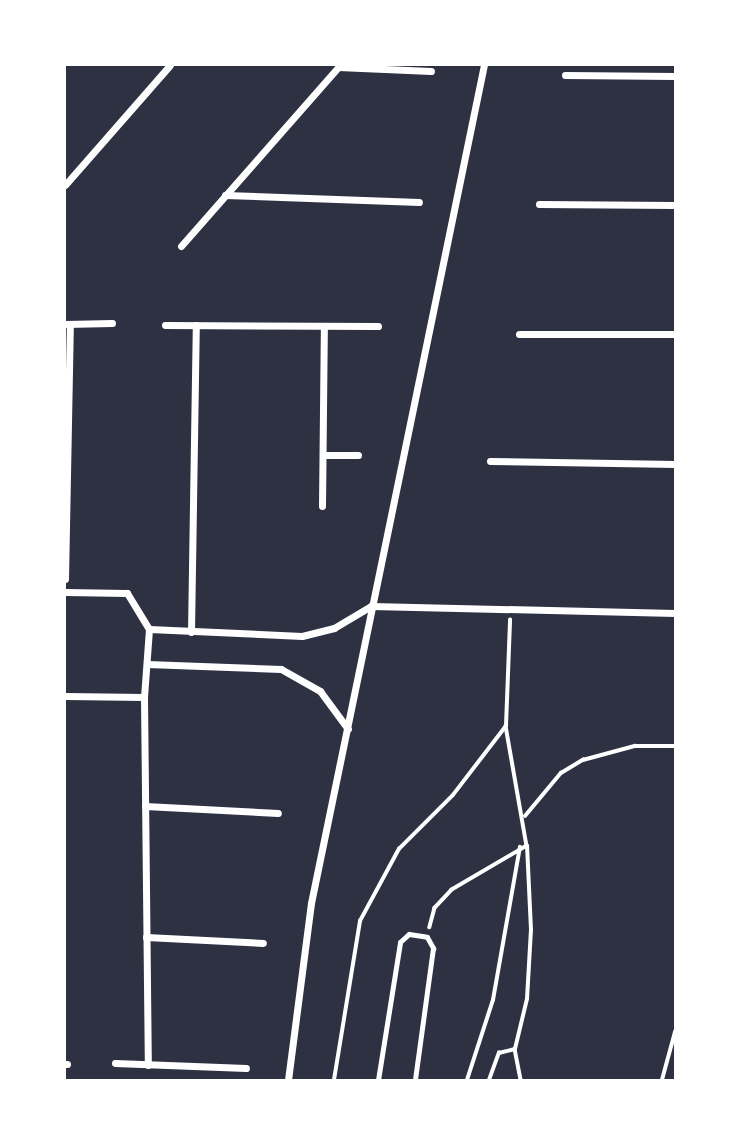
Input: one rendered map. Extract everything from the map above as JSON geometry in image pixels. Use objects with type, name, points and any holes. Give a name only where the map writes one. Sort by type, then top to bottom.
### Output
[{"type":"street","points":[[65,186],[170,65]]},
{"type":"street","points":[[288,1080],[311,903],[484,65]]},
{"type":"street","points":[[181,246],[339,66],[431,71]]},
{"type":"street","points":[[565,75],[675,76]]},
{"type":"street","points":[[225,195],[419,202]]},
{"type":"street","points":[[539,204],[675,205]]},
{"type":"street","points":[[65,579],[67,324],[112,323]]},
{"type":"street","points":[[191,632],[196,325]]},
{"type":"street","points":[[165,326],[378,326]]},
{"type":"street","points":[[322,506],[324,326]]},
{"type":"street","points":[[519,334],[675,334]]},
{"type":"street","points":[[323,456],[358,455]]},
{"type":"street","points":[[490,461],[675,464]]},
{"type":"street","points":[[65,592],[127,593],[149,629],[144,697],[148,1065]]},
{"type":"street","points":[[149,629],[310,635],[371,606],[675,613]]},
{"type":"street","points":[[148,664],[282,669],[307,679],[348,729]]},
{"type":"street","points":[[65,696],[144,697]]},
{"type":"street","points":[[145,806],[278,813]]},
{"type":"street","points":[[146,937],[263,943]]},
{"type":"street","points":[[115,1063],[246,1068]]},
{"type":"lane","points":[[379,1080],[400,942],[409,933],[427,937],[433,948],[415,1080]]},
{"type":"path","points":[[510,609],[506,726],[525,816],[527,846],[528,972],[514,1049],[521,1080]]},
{"type":"path","points":[[334,1080],[360,921],[399,849],[453,795],[506,726]]},
{"type":"path","points":[[525,816],[561,773],[583,760],[635,746],[675,746]]},
{"type":"path","points":[[427,937],[435,908],[452,890],[520,847],[527,846]]},
{"type":"path","points":[[467,1080],[493,1000],[520,847]]},
{"type":"path","points":[[662,1080],[675,1032]]},
{"type":"path","points":[[489,1080],[499,1053],[514,1049]]}]
